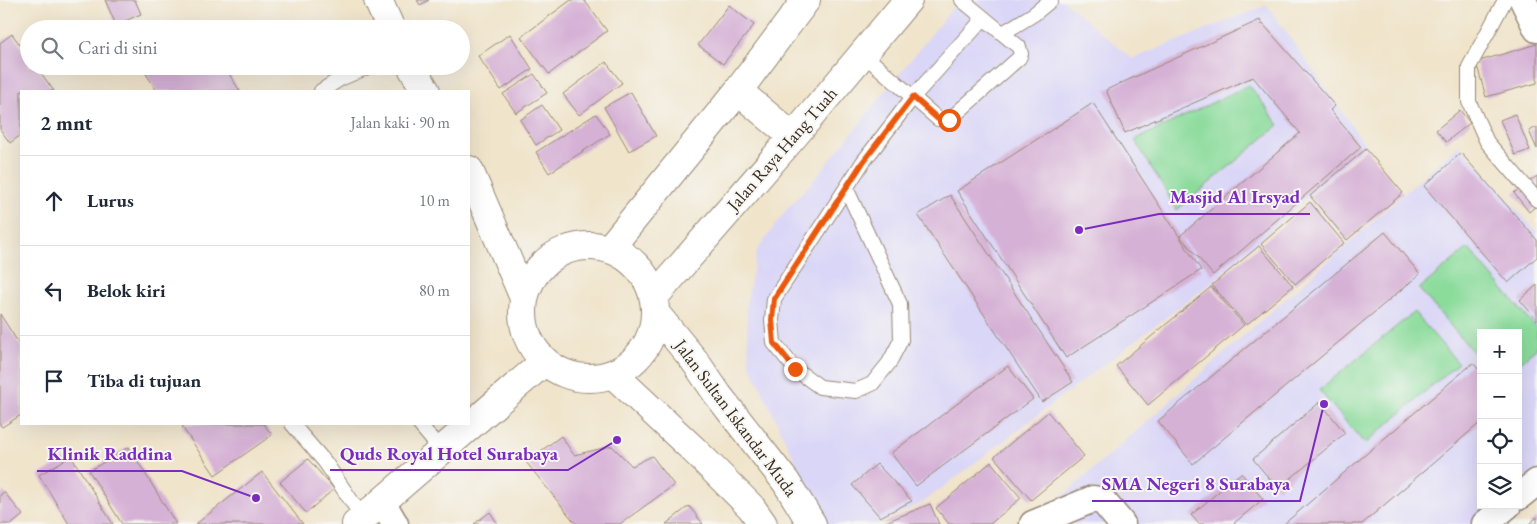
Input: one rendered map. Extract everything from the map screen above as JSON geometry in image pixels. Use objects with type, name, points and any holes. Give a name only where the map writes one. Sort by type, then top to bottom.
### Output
[{"type":"main road","points":[[378,0],[387,20]]},
{"type":"main road","points":[[609,249],[738,91],[806,0]]},
{"type":"main road","name":"Jalan Raya Hang Tuah","points":[[655,306],[908,0]]},
{"type":"main road","points":[[416,75],[425,90]]},
{"type":"main road","points":[[738,91],[793,137]]},
{"type":"main road","points":[[470,172],[524,298]]},
{"type":"main road","points":[[582,246],[609,249],[638,267],[655,306],[644,351],[614,375],[577,378],[544,362],[530,343],[523,321],[524,298],[535,272],[556,254],[582,246]]},
{"type":"main road","name":"Jalan Sultan Iskandar Muda","points":[[655,306],[718,395],[786,482],[812,524]]},
{"type":"main road","points":[[374,517],[441,450],[544,362]]},
{"type":"main road","points":[[614,375],[694,450],[750,507],[764,524]]},
{"type":"street","points":[[1523,0],[1537,29]]},
{"type":"street","points":[[1522,494],[1537,482]]},
{"type":"street","points":[[1049,521],[1094,499],[1099,499],[1103,501],[1122,524]]},
{"type":"street","points":[[1485,524],[1503,509]]},
{"type":"lane","points":[[863,54],[938,119],[949,120],[1019,58],[1021,54],[1019,47],[962,0]]},
{"type":"lane","points":[[1002,33],[1034,14],[1051,0]]},
{"type":"lane","points":[[1506,0],[1469,67],[1469,102],[1487,142],[1537,200]]},
{"type":"lane","points":[[846,188],[900,304],[901,340],[889,363],[872,384],[856,391],[820,387],[795,369],[774,343],[772,320],[774,299],[846,188],[863,162],[913,97],[984,18]]},
{"type":"lane","points":[[323,90],[349,75]]},
{"type":"lane","points":[[293,425],[374,517]]},
{"type":"lane","points":[[420,425],[441,450]]},
{"type":"shaded area","points":[[959,0],[1063,0],[1132,59],[1267,5],[1366,146],[1211,283],[921,504],[875,524],[827,524],[749,362],[746,305],[757,251],[786,210],[818,175]]},
{"type":"shaded area","points":[[1459,145],[1537,232],[1537,474],[1522,487],[1522,329],[1477,329],[1477,509],[1499,509],[1482,524],[1074,524],[1055,503]]},
{"type":"green space","points":[[1249,85],[1279,125],[1177,210],[1135,140]]},
{"type":"green space","points":[[1468,248],[1537,329],[1537,348],[1522,361],[1522,329],[1477,329],[1477,356],[1419,289]]},
{"type":"green space","points":[[1414,312],[1458,363],[1365,444],[1319,390]]},
{"type":"building","points":[[105,0],[135,0],[141,14],[127,20],[114,20]]},
{"type":"building","points":[[417,0],[429,0],[420,5]]},
{"type":"building","points":[[571,0],[584,0],[607,31],[549,74],[521,37]]},
{"type":"building","points":[[729,5],[754,25],[723,64],[698,45]]},
{"type":"building","points":[[1260,20],[1262,25],[1335,106],[1330,110],[1361,147],[1213,275],[1180,236],[1300,133],[1253,77],[1125,133],[1106,90]]},
{"type":"building","points":[[12,34],[20,45],[20,75],[42,75],[53,90],[20,90],[20,136],[10,143],[0,129],[0,43]]},
{"type":"building","points":[[510,34],[532,69],[501,90],[478,56]]},
{"type":"building","points":[[1537,44],[1537,83],[1486,97],[1476,62]]},
{"type":"building","points":[[606,62],[622,83],[579,115],[563,94]]},
{"type":"building","points":[[534,74],[547,93],[516,113],[503,94]]},
{"type":"building","points":[[147,75],[230,75],[239,90],[156,90]]},
{"type":"building","points":[[631,92],[656,136],[629,151],[604,107]]},
{"type":"building","points":[[1093,103],[1201,270],[1066,358],[957,191]]},
{"type":"building","points":[[542,105],[559,130],[536,145],[520,120]]},
{"type":"building","points":[[1460,110],[1470,123],[1446,142],[1436,130]]},
{"type":"building","points":[[596,114],[610,134],[549,173],[536,152]]},
{"type":"building","points":[[1515,114],[1530,150],[1515,155],[1500,120]]},
{"type":"building","points":[[1537,127],[1537,149],[1529,131]]},
{"type":"building","points":[[1366,149],[1403,193],[1347,240],[1310,196]]},
{"type":"building","points":[[1461,153],[1537,240],[1537,257],[1508,283],[1424,186]]},
{"type":"building","points":[[1537,176],[1537,193],[1530,181]]},
{"type":"building","points":[[1522,186],[1537,205],[1529,212],[1514,193]]},
{"type":"building","points":[[950,195],[1073,382],[1042,402],[918,215]]},
{"type":"building","points":[[1310,202],[1344,243],[1295,284],[1261,244]]},
{"type":"building","points":[[1385,232],[1420,274],[1193,464],[1158,421]]},
{"type":"building","points":[[1259,246],[1293,286],[1246,325],[1212,285]]},
{"type":"building","points":[[1537,285],[1537,320],[1520,300]]},
{"type":"building","points":[[1211,287],[1244,325],[1148,405],[1116,366]]},
{"type":"building","points":[[0,314],[20,345],[20,416],[2,427],[0,425]]},
{"type":"building","points":[[1473,363],[1477,368],[1477,425],[1362,524],[1284,524]]},
{"type":"building","points":[[1008,366],[1033,399],[916,486],[891,453]]},
{"type":"building","points":[[1320,402],[1345,433],[1278,489],[1253,459]]},
{"type":"building","points":[[1048,412],[1084,456],[1031,500],[994,457]]},
{"type":"building","points":[[185,425],[265,425],[272,435],[215,475],[182,427]]},
{"type":"building","points":[[561,436],[574,455],[612,446],[632,466],[652,456],[674,485],[620,524],[576,524],[526,462]]},
{"type":"building","points":[[129,447],[176,524],[122,524],[89,471]]},
{"type":"building","points":[[71,456],[113,524],[69,524],[39,475]]},
{"type":"building","points":[[308,459],[334,489],[306,513],[280,482]]},
{"type":"building","points":[[991,462],[1021,498],[990,524],[949,524],[936,508]]},
{"type":"building","points":[[877,464],[912,501],[880,517],[852,485]]},
{"type":"building","points":[[262,472],[303,524],[196,524]]},
{"type":"building","points":[[1241,473],[1263,499],[1233,524],[1199,524],[1191,515]]},
{"type":"building","points":[[4,492],[23,515],[12,524],[0,524],[0,495]]},
{"type":"building","points":[[930,504],[939,524],[881,524]]},
{"type":"building","points":[[689,506],[703,524],[666,524]]},
{"type":"building","points":[[490,512],[498,524],[474,524]]},
{"type":"building","points":[[1537,517],[1537,524],[1529,524]]},
{"type":"place","name":"Masjid Al Irsyad","points":[[1079,230]]},
{"type":"place","name":"SMA Negeri 8 Surabaya","points":[[1324,404]]},
{"type":"place","name":"Quds Royal Hotel Surabaya","points":[[617,440]]},
{"type":"place","name":"Klinik Raddina","points":[[256,498]]},
{"type":"route","points":[[795,369],[774,343],[772,320],[774,299],[863,162],[913,97],[938,119],[949,120]]}]
